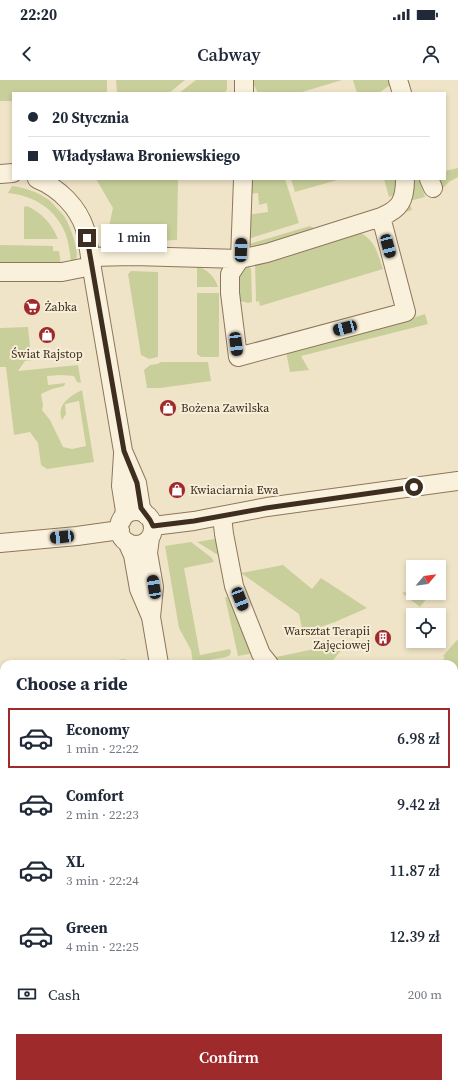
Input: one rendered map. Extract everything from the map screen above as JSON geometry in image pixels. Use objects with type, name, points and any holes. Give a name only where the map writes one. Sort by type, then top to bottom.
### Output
[{"type":"street","points":[[244,80],[244,92]]},
{"type":"street","points":[[398,80],[402,92]]},
{"type":"street","points":[[0,174],[12,173]]},
{"type":"street","points":[[39,180],[48,184],[62,195],[75,210],[84,228],[124,451],[137,483],[141,508],[149,526],[148,552],[154,587],[151,617]]},
{"type":"street","points":[[243,180],[240,259],[230,274],[230,293],[238,357],[406,312],[381,217]]},
{"type":"street","points":[[0,272],[62,272],[91,261],[133,256],[240,259],[267,253],[389,214],[402,202],[405,180]]},
{"type":"street","points":[[124,451],[121,486],[125,511],[123,531],[133,555],[139,589],[151,617],[158,660]]},
{"type":"street","points":[[149,526],[458,481]]},
{"type":"street","points":[[133,512],[140,512],[149,526],[145,542],[139,544],[133,545],[123,531],[126,515],[133,512]]},
{"type":"street","points":[[222,516],[234,586],[261,654],[266,660]]},
{"type":"street","points":[[0,543],[123,531]]},
{"type":"green space","points":[[0,80],[107,80],[107,92],[12,92],[12,101],[0,101]]},
{"type":"green space","points":[[116,80],[185,80],[170,92],[117,92]]},
{"type":"green space","points":[[196,80],[227,80],[226,92],[180,92]]},
{"type":"green space","points":[[249,80],[342,80],[302,92],[258,92]]},
{"type":"green space","points":[[353,80],[388,80],[390,85],[380,92],[357,92]]},
{"type":"green space","points":[[458,168],[458,177],[449,182],[442,189],[431,182],[430,180],[446,180],[446,171]]},
{"type":"green space","points":[[97,180],[178,180],[177,240],[121,242],[111,240],[107,235],[113,208]]},
{"type":"green space","points":[[249,180],[285,180],[299,223],[248,239],[248,215],[268,212],[267,203],[259,205],[258,193],[247,194]]},
{"type":"green space","points":[[291,180],[337,180],[295,192]]},
{"type":"green space","points":[[384,180],[400,180],[400,193],[389,197]]},
{"type":"green space","points":[[409,180],[419,180],[425,197],[409,201],[412,210],[402,213]]},
{"type":"green space","points":[[12,186],[32,191],[45,197],[64,216],[69,225],[77,250],[75,261],[71,263],[66,235],[57,218],[43,205],[36,201],[27,197],[8,193]]},
{"type":"green space","points":[[27,206],[46,220],[53,228],[58,239],[24,239],[24,207]]},
{"type":"green space","points":[[310,226],[314,228],[309,236],[255,249],[249,244]]},
{"type":"green space","points":[[359,232],[365,235],[372,243],[383,269],[260,306],[259,301],[256,302],[255,261]]},
{"type":"green space","points":[[0,245],[53,246],[53,251],[59,251],[61,265],[0,265]]},
{"type":"green space","points":[[248,265],[251,269],[252,302],[248,303],[240,301],[236,283],[242,270]]},
{"type":"green space","points":[[197,266],[210,274],[218,287],[197,287]]},
{"type":"green space","points":[[131,271],[158,272],[158,357],[149,359],[141,355],[128,274]]},
{"type":"green space","points":[[197,293],[219,293],[219,357],[201,357],[197,354]]},
{"type":"green space","points":[[425,314],[428,324],[301,356],[309,370],[290,372],[286,352],[398,323]]},
{"type":"green space","points":[[28,327],[31,357],[52,354],[52,357],[57,357],[25,361],[18,371],[78,365],[81,383],[77,382],[74,376],[47,376],[48,385],[65,384],[64,386],[41,394],[43,405],[42,410],[50,420],[63,447],[72,449],[86,446],[79,401],[65,404],[66,414],[62,420],[61,415],[61,410],[65,402],[82,390],[94,462],[47,469],[41,465],[38,443],[30,432],[14,435],[6,367],[0,367],[0,328]]},
{"type":"green space","points":[[161,362],[208,362],[211,381],[160,388],[147,388],[144,370],[150,365]]},
{"type":"green space","points":[[220,538],[223,558],[197,542]]},
{"type":"green space","points":[[191,542],[212,558],[214,562],[184,568],[200,655],[230,649],[230,655],[210,660],[193,660],[191,650],[179,628],[165,546]]},
{"type":"green space","points":[[283,565],[312,589],[321,578],[367,608],[335,622],[303,633],[299,614],[241,573]]},
{"type":"green space","points":[[225,597],[227,597],[254,653],[238,656]]},
{"type":"green space","points":[[411,600],[426,600],[420,607]]},
{"type":"green space","points":[[458,639],[458,660],[443,660],[445,658],[443,656]]},
{"type":"green space","points":[[348,642],[333,660],[277,660],[276,657]]},
{"type":"place","name":"Żabka","points":[[32,307]]},
{"type":"place","name":"Świat Rajstop","points":[[47,335]]},
{"type":"place","name":"Bożena Zawilska","points":[[168,408]]},
{"type":"place","name":"Kwiaciarnia Ewa","points":[[177,490]]},
{"type":"place","name":"Warsztat Terapii Zajęciowej","points":[[383,638]]},
{"type":"route","points":[[87,238],[124,451],[137,483],[141,508],[153,526],[414,487]]}]
